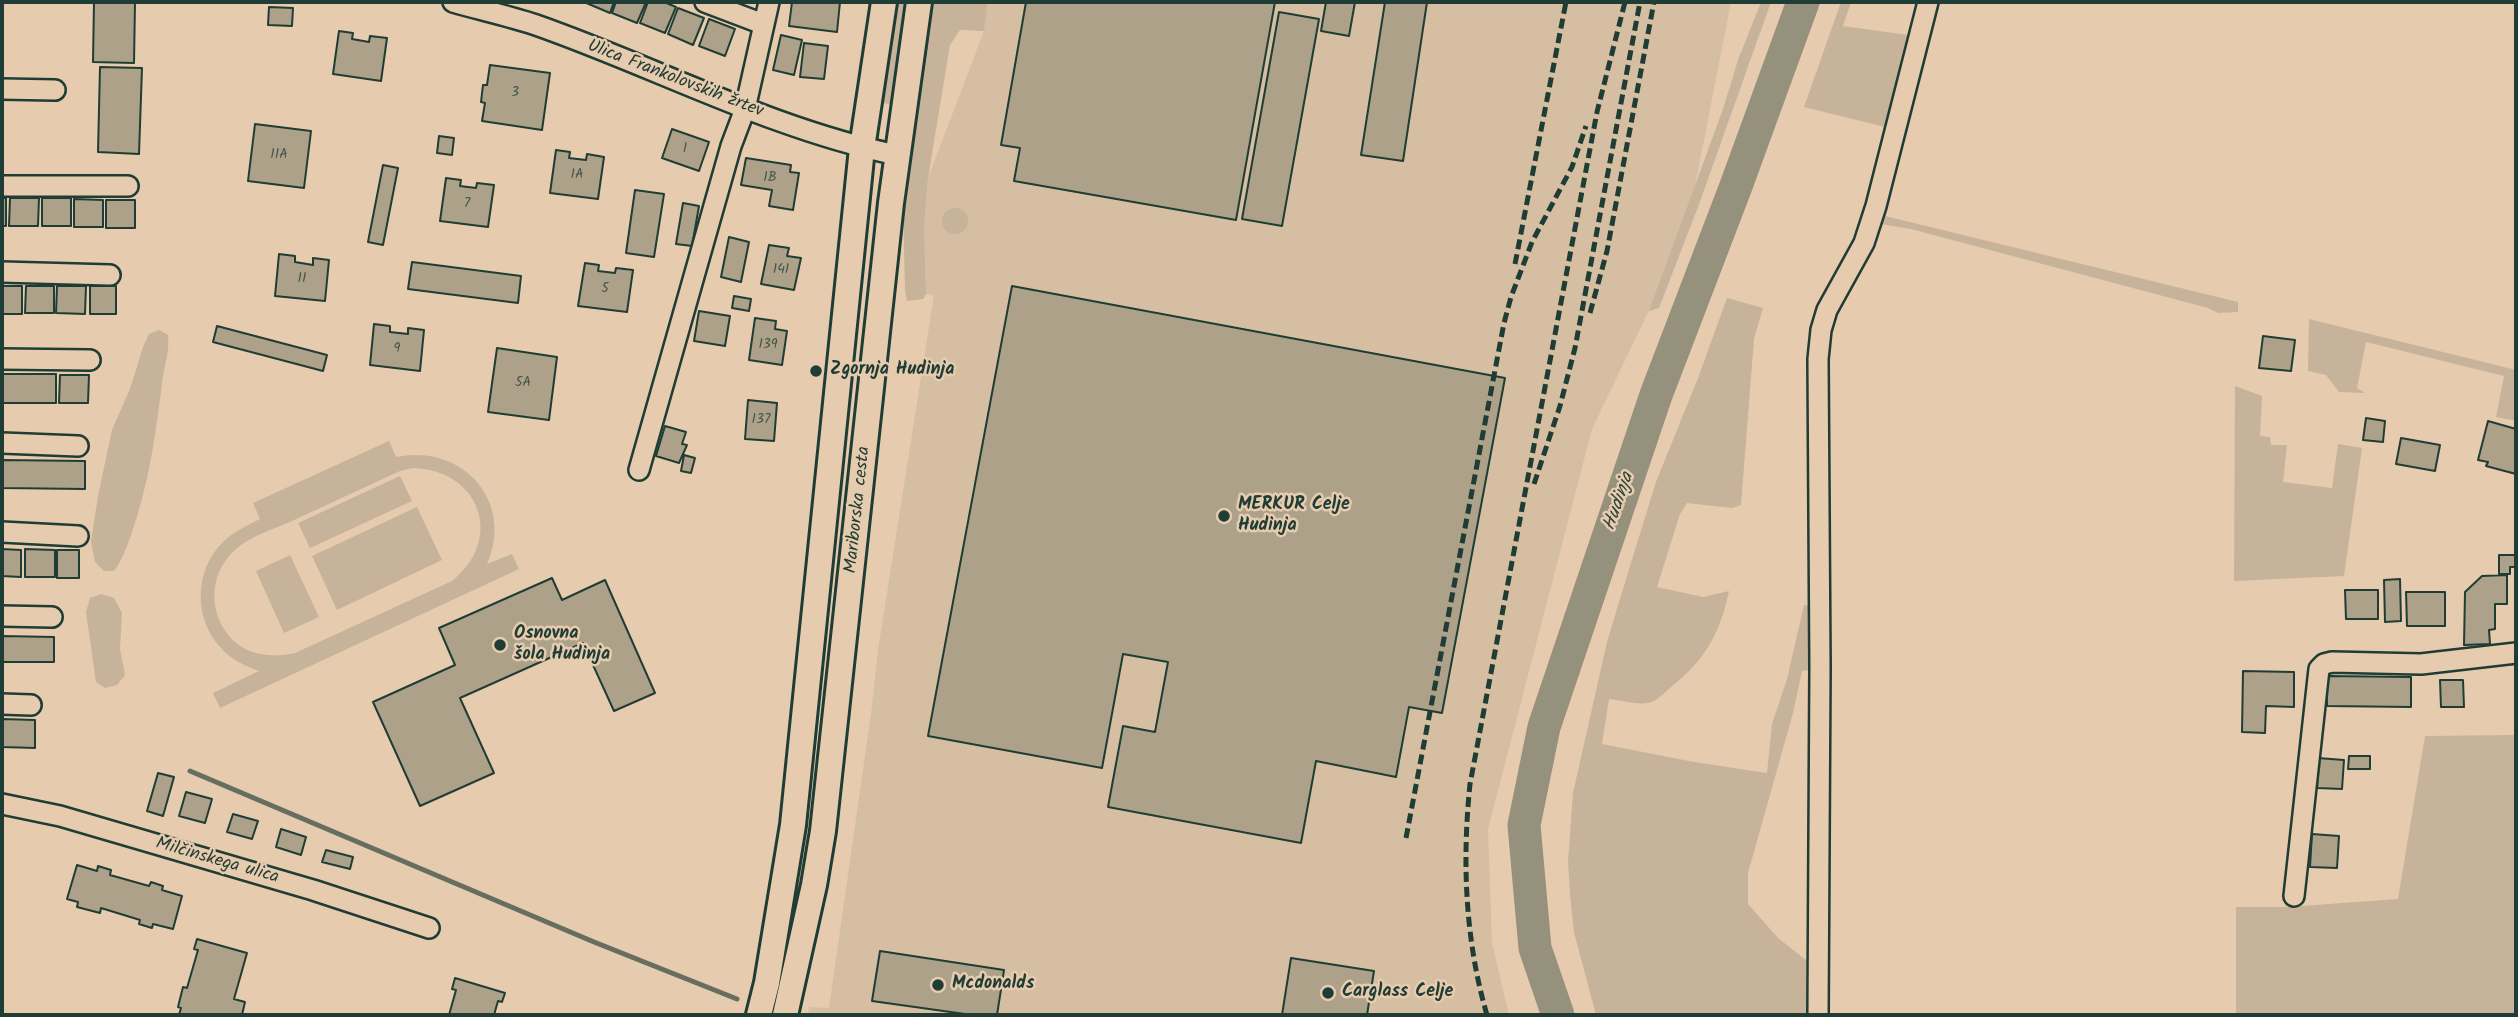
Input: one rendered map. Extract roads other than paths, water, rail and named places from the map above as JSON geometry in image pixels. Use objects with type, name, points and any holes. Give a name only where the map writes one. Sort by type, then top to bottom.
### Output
[{"type":"main road","name":"Mariborska cesta","points":[[759,1015],[767,983],[793,825],[862,148],[884,2]]},
{"type":"main road","name":"Mariborska cesta","points":[[785,1015],[814,885],[823,831],[897,155],[919,2]]},
{"type":"street","name":"Ulica Frankolovskih žrtev","points":[[453,2],[535,25],[745,108],[862,148],[897,155]]},
{"type":"street","points":[[705,2],[764,24]]},
{"type":"street","points":[[639,470],[731,146],[745,108],[769,2]]},
{"type":"street","points":[[1818,1015],[1818,359],[1821,330],[1827,310],[1864,243],[1876,206],[1928,2]]},
{"type":"street","points":[[2,89],[55,90]]},
{"type":"street","points":[[2,186],[128,186]]},
{"type":"street","points":[[2,272],[110,275]]},
{"type":"street","points":[[2,359],[90,360]]},
{"type":"street","points":[[2,443],[78,446]]},
{"type":"street","points":[[2,532],[78,536]]},
{"type":"street","points":[[2,616],[52,617]]},
{"type":"street","points":[[2294,896],[2319,669],[2332,662],[2421,664],[2516,653]]},
{"type":"street","points":[[2,704],[31,705]]},
{"type":"street","name":"Milčinskega ulica","points":[[2,804],[60,816],[313,890],[429,928]]},
{"type":"waterway","name":"Hudinja","points":[[1558,1015],[1535,948],[1524,825],[1544,727],[1656,395],[1803,2]]},
{"type":"waterway","points":[[190,771],[594,942],[737,999]]},
{"type":"railway","points":[[1515,264],[1566,2]]},
{"type":"railway","points":[[1487,1015],[1474,958],[1467,900],[1466,842],[1470,784],[1597,112],[1625,2]]},
{"type":"railway","points":[[1534,484],[1560,406],[1575,348],[1640,2]]},
{"type":"railway","points":[[1590,313],[1607,251],[1654,2]]},
{"type":"railway","points":[[1406,838],[1504,323],[1532,242],[1572,167],[1586,126]]},
{"type":"place","name":"Zgornja Hudinja","points":[[816,371]]},
{"type":"place","name":"MERKUR Celje Hudinja","points":[[1224,516]]},
{"type":"place","name":"Osnovna šola Hudinja","points":[[500,645]]},
{"type":"place","name":"Mcdonalds","points":[[938,985]]},
{"type":"place","name":"Carglass Celje","points":[[1328,993]]}]
